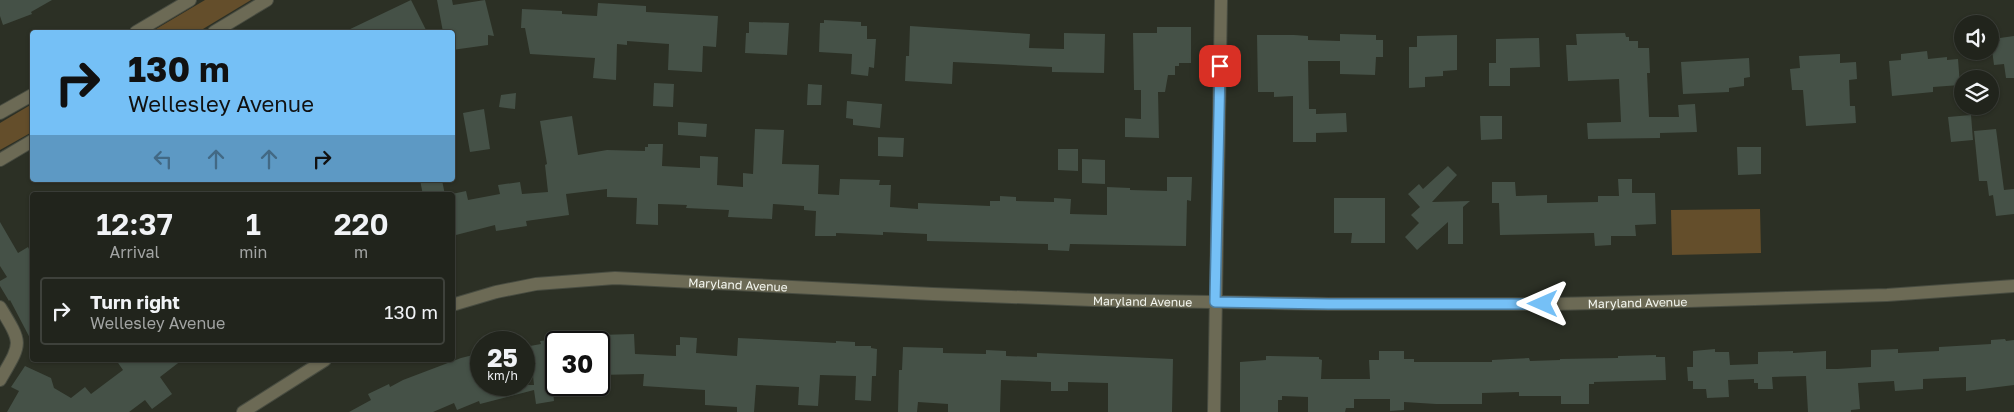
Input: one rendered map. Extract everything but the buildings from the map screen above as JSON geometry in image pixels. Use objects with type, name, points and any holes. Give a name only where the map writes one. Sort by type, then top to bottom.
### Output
[{"type":"street","points":[[139,30],[190,0]]},
{"type":"street","points":[[217,30],[267,0]]},
{"type":"street","points":[[1214,412],[1221,0]]},
{"type":"street","points":[[0,113],[30,95]]},
{"type":"street","points":[[0,160],[30,142]]},
{"type":"street","name":"Maryland Avenue","points":[[455,304],[496,292],[536,284],[615,278],[932,294],[1390,305],[1581,304],[1887,295],[2014,286]]},
{"type":"street","points":[[0,307],[15,332],[18,342],[14,354],[0,380]]},
{"type":"street","points":[[243,412],[322,362]]},
{"type":"shaded area","points":[[205,0],[251,0],[201,30],[154,30]]},
{"type":"shaded area","points":[[30,105],[30,133],[0,150],[0,123]]},
{"type":"shaded area","points":[[1760,209],[1761,253],[1672,255],[1671,210]]},
{"type":"route","points":[[1220,66],[1215,302],[1543,304]]}]
